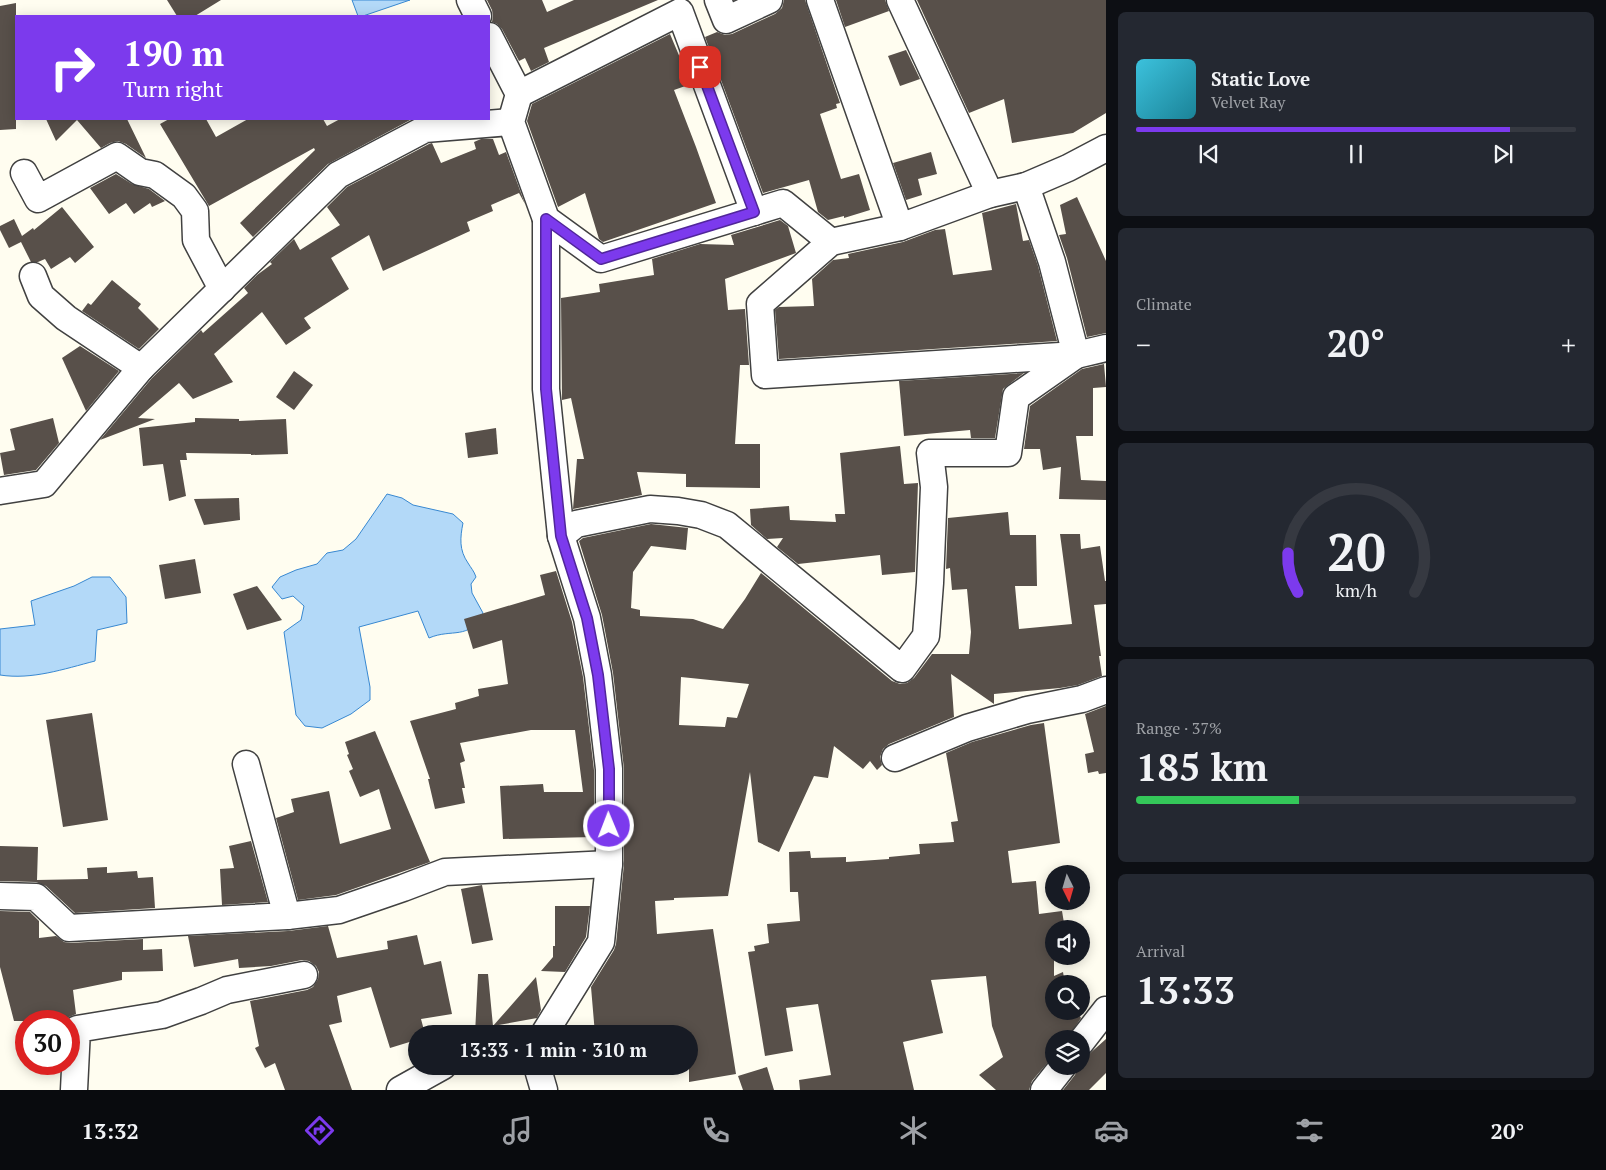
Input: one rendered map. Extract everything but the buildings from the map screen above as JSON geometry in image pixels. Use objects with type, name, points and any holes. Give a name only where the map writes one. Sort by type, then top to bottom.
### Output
[{"type":"street","points":[[470,0],[478,15]]},
{"type":"street","points":[[718,0],[726,20],[770,0]]},
{"type":"street","points":[[820,0],[900,226]]},
{"type":"street","points":[[900,0],[990,194]]},
{"type":"street","points":[[519,94],[680,12],[754,212]]},
{"type":"street","points":[[490,38],[519,94],[511,122],[546,219],[546,389],[561,536],[587,618],[598,675],[609,769],[610,864],[601,942],[550,1025]]},
{"type":"street","points":[[0,491],[44,484],[141,368],[338,175],[425,129],[511,122]]},
{"type":"street","points":[[1106,148],[1068,168],[1026,186],[990,194],[900,226],[831,242],[760,304],[764,375],[1076,355],[1106,348]]},
{"type":"street","points":[[24,173],[38,200],[117,156],[140,172],[155,174],[184,196],[195,211],[196,240],[222,289]]},
{"type":"street","points":[[1026,186],[1052,262],[1076,355]]},
{"type":"street","points":[[546,219],[601,259],[782,204],[831,242]]},
{"type":"street","points":[[32,276],[42,296],[66,318],[141,368]]},
{"type":"street","points":[[561,536],[576,524],[650,509],[701,515],[727,525],[902,669],[926,636],[934,487],[930,453],[1008,453],[1016,397],[1076,355]]},
{"type":"street","points":[[895,758],[967,728],[1027,710],[1082,699],[1106,690]]},
{"type":"street","points":[[246,764],[287,916]]},
{"type":"street","points":[[0,896],[36,897],[69,928],[287,916],[338,910],[445,872],[610,864]]},
{"type":"street","points":[[74,1090],[77,1029],[162,1015],[227,990],[304,975]]},
{"type":"street","points":[[1090,1030],[1106,1010]]},
{"type":"street","points":[[400,1090],[427,1075]]},
{"type":"street","points":[[540,1075],[544,1090]]},
{"type":"street","points":[[1044,1090],[1056,1075]]},
{"type":"water","points":[[352,0],[410,0],[366,15],[358,15]]},
{"type":"water","points":[[387,494],[402,498],[413,505],[453,514],[463,523],[462,549],[476,577],[471,584],[472,593],[483,613],[478,622],[466,631],[429,638],[418,611],[359,627],[370,687],[370,700],[351,714],[322,728],[305,726],[296,715],[284,632],[301,620],[304,606],[293,596],[282,599],[272,587],[280,577],[317,564],[327,553],[343,550],[356,539]]},
{"type":"water","points":[[92,577],[110,577],[126,597],[127,623],[97,630],[95,661],[36,675],[0,675],[0,629],[35,625],[31,601],[74,586]]},
{"type":"route","points":[[609,826],[609,769],[598,675],[587,618],[561,536],[546,389],[546,219],[601,259],[754,212],[700,67]]}]
